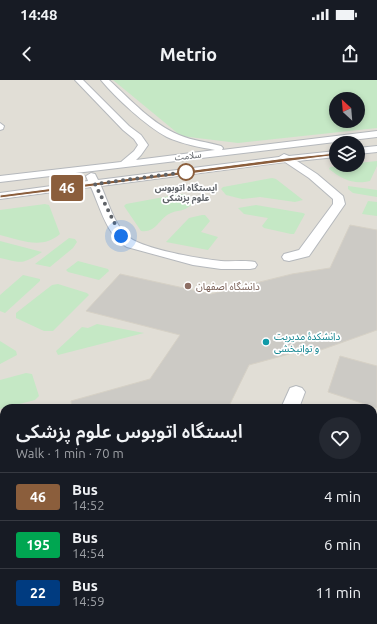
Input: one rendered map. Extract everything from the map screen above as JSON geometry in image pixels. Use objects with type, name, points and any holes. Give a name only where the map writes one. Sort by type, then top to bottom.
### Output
[{"type":"lane","points":[[79,80],[126,128],[138,137],[143,145],[138,153],[124,164]]},
{"type":"lane","points":[[105,80],[153,124],[171,135],[190,142],[232,151]]},
{"type":"lane","name":"سلامت","points":[[0,179],[377,134]]},
{"type":"lane","points":[[270,147],[313,176],[339,198],[339,204],[304,253],[289,257]]},
{"type":"lane","points":[[365,151],[377,149]]},
{"type":"lane","name":"سلامت","points":[[0,196],[329,155]]},
{"type":"lane","points":[[88,169],[118,231],[128,243],[203,264],[224,266],[250,265]]},
{"type":"shaded area","name":"دانشگاه اصفهان","points":[[0,80],[377,80],[377,404],[0,404]]},
{"type":"green space","points":[[113,80],[377,80],[377,128],[238,143],[181,136]]},
{"type":"green space","points":[[377,161],[377,166],[370,181],[353,182],[338,176],[333,172],[365,172],[365,162]]},
{"type":"green space","points":[[272,178],[276,179],[303,200],[295,202],[260,197],[242,199],[226,195],[221,189],[223,187]]},
{"type":"green space","points":[[348,186],[377,190],[377,197],[353,193],[348,189]]},
{"type":"green space","points":[[180,194],[185,195],[192,201],[192,204],[186,209],[169,214],[154,228],[146,231],[141,231],[124,206],[126,204]]},
{"type":"green space","points":[[368,201],[377,202],[377,216],[362,214]]},
{"type":"green space","points":[[45,204],[49,205],[60,234],[53,239],[39,243],[23,241],[0,235],[0,210]]},
{"type":"green space","points":[[256,205],[305,214],[294,234],[291,234],[264,228],[262,226],[268,218],[244,214],[238,208]]},
{"type":"green space","points":[[205,215],[210,221],[201,232],[218,237],[208,250],[166,242],[189,218]]},
{"type":"green space","points":[[69,238],[75,239],[77,242],[73,248],[50,267],[35,264]]},
{"type":"green space","points":[[0,241],[42,252],[22,262],[0,258]]},
{"type":"green space","points":[[78,261],[108,269],[109,271],[99,280],[68,272],[66,270]]},
{"type":"green space","points":[[23,275],[40,279],[40,281],[5,313],[0,311],[0,295]]},
{"type":"green space","points":[[58,284],[87,293],[89,295],[53,331],[44,331],[16,318],[16,313],[52,285]]},
{"type":"green space","points":[[97,324],[144,333],[58,355],[56,351],[82,327],[88,328]]},
{"type":"green space","points":[[0,341],[16,351],[17,355],[0,364]]},
{"type":"green space","points":[[26,373],[32,374],[39,396],[35,400],[19,404],[0,404],[0,380]]},
{"type":"building","name":"دانشکدهٔ مدیریت و توانبخشی","points":[[350,225],[377,230],[377,330],[304,356],[293,353],[249,365],[230,404],[71,404],[71,401],[150,379],[180,335],[86,311],[120,274],[211,294],[292,274],[330,268]]},
{"type":"building","points":[[340,356],[377,366],[377,404],[365,404],[328,392]]},
{"type":"bus line","name":"46","points":[[0,196],[286,159],[329,155]]},
{"type":"place","name":"ایستگاه اتوبوس علوم پزشکی","points":[[186,172]]},
{"type":"place","name":"دانشگاه اصفهان","points":[[188,286]]},
{"type":"place","name":"دانشکدهٔ مدیریت و توانبخشی","points":[[266,342]]},
{"type":"route","points":[[121,236],[105,207],[95,184],[186,172]]}]
